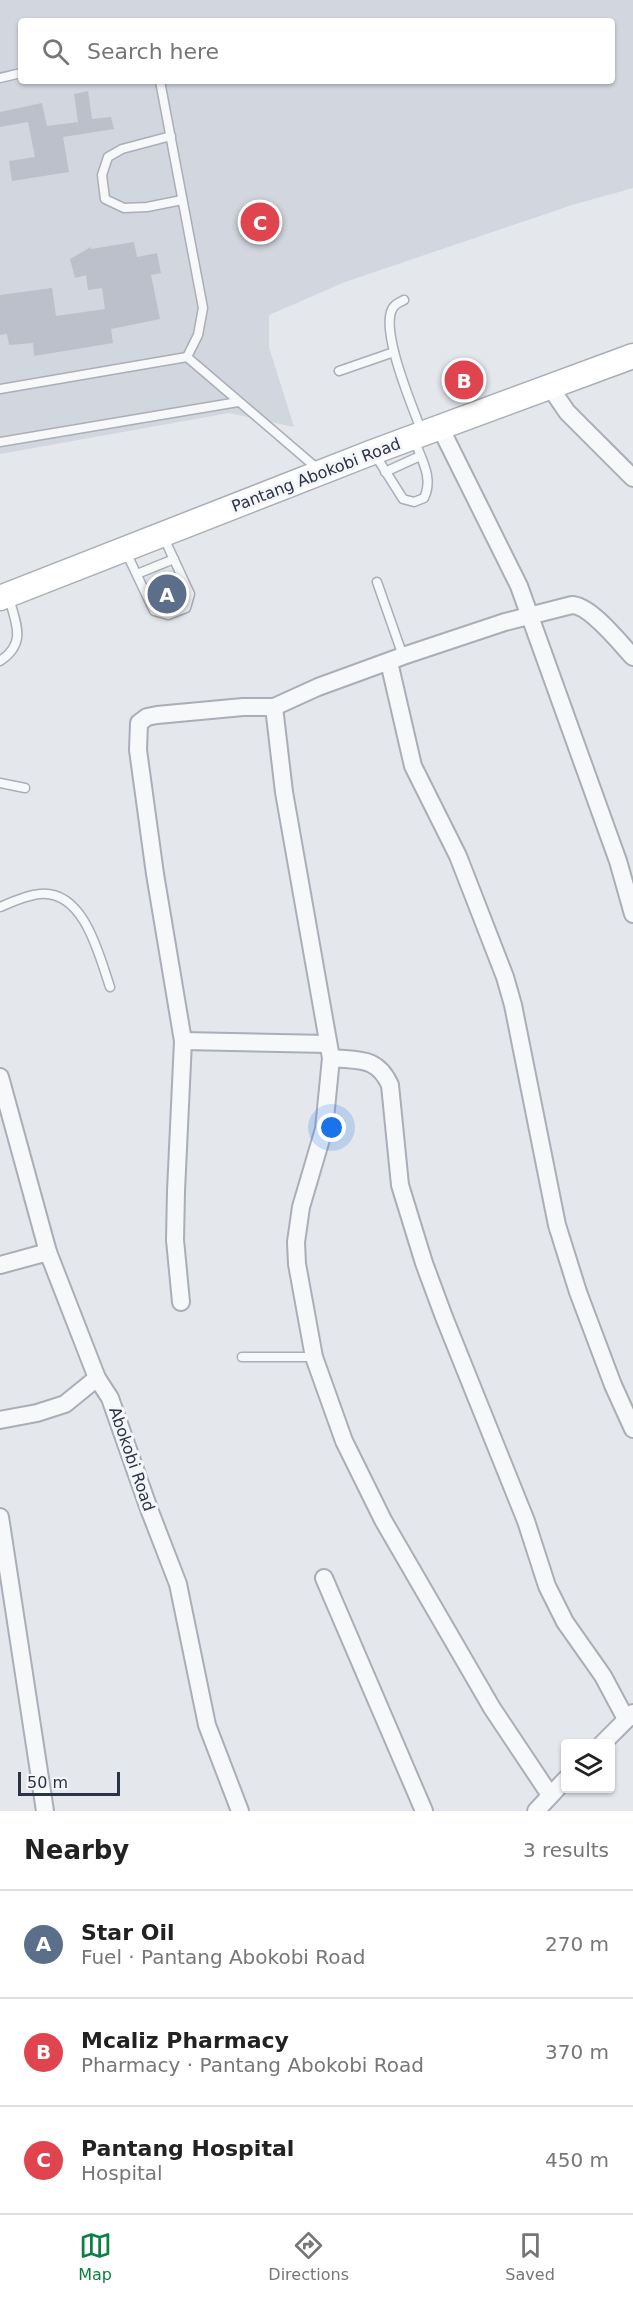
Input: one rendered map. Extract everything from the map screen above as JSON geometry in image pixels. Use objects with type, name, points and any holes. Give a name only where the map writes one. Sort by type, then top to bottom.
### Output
[{"type":"street","name":"Pantang Abokobi Road","points":[[4,596],[322,473],[379,462],[424,440],[550,387],[633,356]]},
{"type":"street","points":[[550,387],[567,412],[633,478]]},
{"type":"street","points":[[424,440],[515,576],[618,861],[633,914]]},
{"type":"street","points":[[181,1302],[177,1272],[176,1191],[183,1041],[153,862],[138,750],[139,723],[147,717],[157,715],[243,707],[273,707],[318,687],[396,659],[528,615],[577,605],[588,611],[633,657]]},
{"type":"street","points":[[396,659],[413,766],[458,856],[505,977],[513,1005],[557,1225],[578,1292],[613,1385],[633,1428]]},
{"type":"street","points":[[273,707],[284,792],[330,1051],[324,1129],[301,1208],[296,1242],[297,1264],[314,1357],[344,1441],[383,1520],[492,1708],[550,1795]]},
{"type":"street","points":[[183,1041],[330,1051],[374,1063],[386,1076],[390,1084],[400,1185],[424,1263],[444,1317],[526,1521],[547,1586],[565,1622],[630,1716],[606,1739]]},
{"type":"street","name":"Abokobi Road","points":[[0,1077],[48,1252],[97,1378],[110,1398],[178,1584],[207,1725],[240,1811]]},
{"type":"street","points":[[0,1265],[48,1252]]},
{"type":"street","points":[[0,1420],[37,1413],[64,1404],[97,1378]]},
{"type":"street","points":[[0,1517],[45,1811]]},
{"type":"street","points":[[324,1578],[424,1811]]},
{"type":"street","points":[[536,1811],[561,1784]]},
{"type":"lane","points":[[0,78],[18,74]]},
{"type":"lane","points":[[160,84],[203,308],[198,335],[187,357]]},
{"type":"lane","points":[[171,136],[122,149],[108,157],[102,175],[105,199],[124,208],[147,207],[182,200]]},
{"type":"lane","points":[[379,462],[404,499],[414,502],[424,498],[429,490],[429,480],[424,440],[389,334],[389,318],[395,304],[404,300]]},
{"type":"lane","points":[[339,370],[394,352]]},
{"type":"lane","points":[[0,388],[187,357]]},
{"type":"lane","points":[[187,357],[322,473]]},
{"type":"lane","points":[[0,442],[238,402]]},
{"type":"lane","points":[[125,549],[154,610],[168,615],[186,608],[190,594],[162,535]]},
{"type":"lane","points":[[137,574],[174,559]]},
{"type":"lane","points":[[377,582],[396,659]]},
{"type":"lane","points":[[0,661],[10,654],[18,637],[4,596]]},
{"type":"lane","points":[[0,783],[25,788]]},
{"type":"lane","points":[[0,907],[37,894],[52,894],[63,899],[81,916],[94,940],[110,987]]},
{"type":"lane","points":[[242,1358],[314,1357]]},
{"type":"shaded area","points":[[0,0],[633,0],[633,188],[572,205],[345,282],[269,315],[269,347],[294,427],[229,413],[0,454]]},
{"type":"building","points":[[88,91],[92,119],[111,117],[114,129],[63,137],[69,172],[12,181],[9,161],[35,157],[28,122],[0,127],[0,112],[42,103],[47,126],[78,122],[74,94]]},
{"type":"building","points":[[134,242],[137,257],[157,253],[161,273],[151,275],[160,319],[111,329],[113,343],[34,356],[33,343],[9,345],[7,334],[0,335],[0,295],[52,288],[56,316],[105,309],[102,288],[88,290],[86,275],[75,278],[70,259],[91,247],[91,249]]},
{"type":"place","name":"Pantang Hospital","points":[[260,222]]},
{"type":"place","name":"Mcaliz Pharmacy","points":[[464,380]]},
{"type":"place","name":"Star Oil","points":[[167,594]]}]
